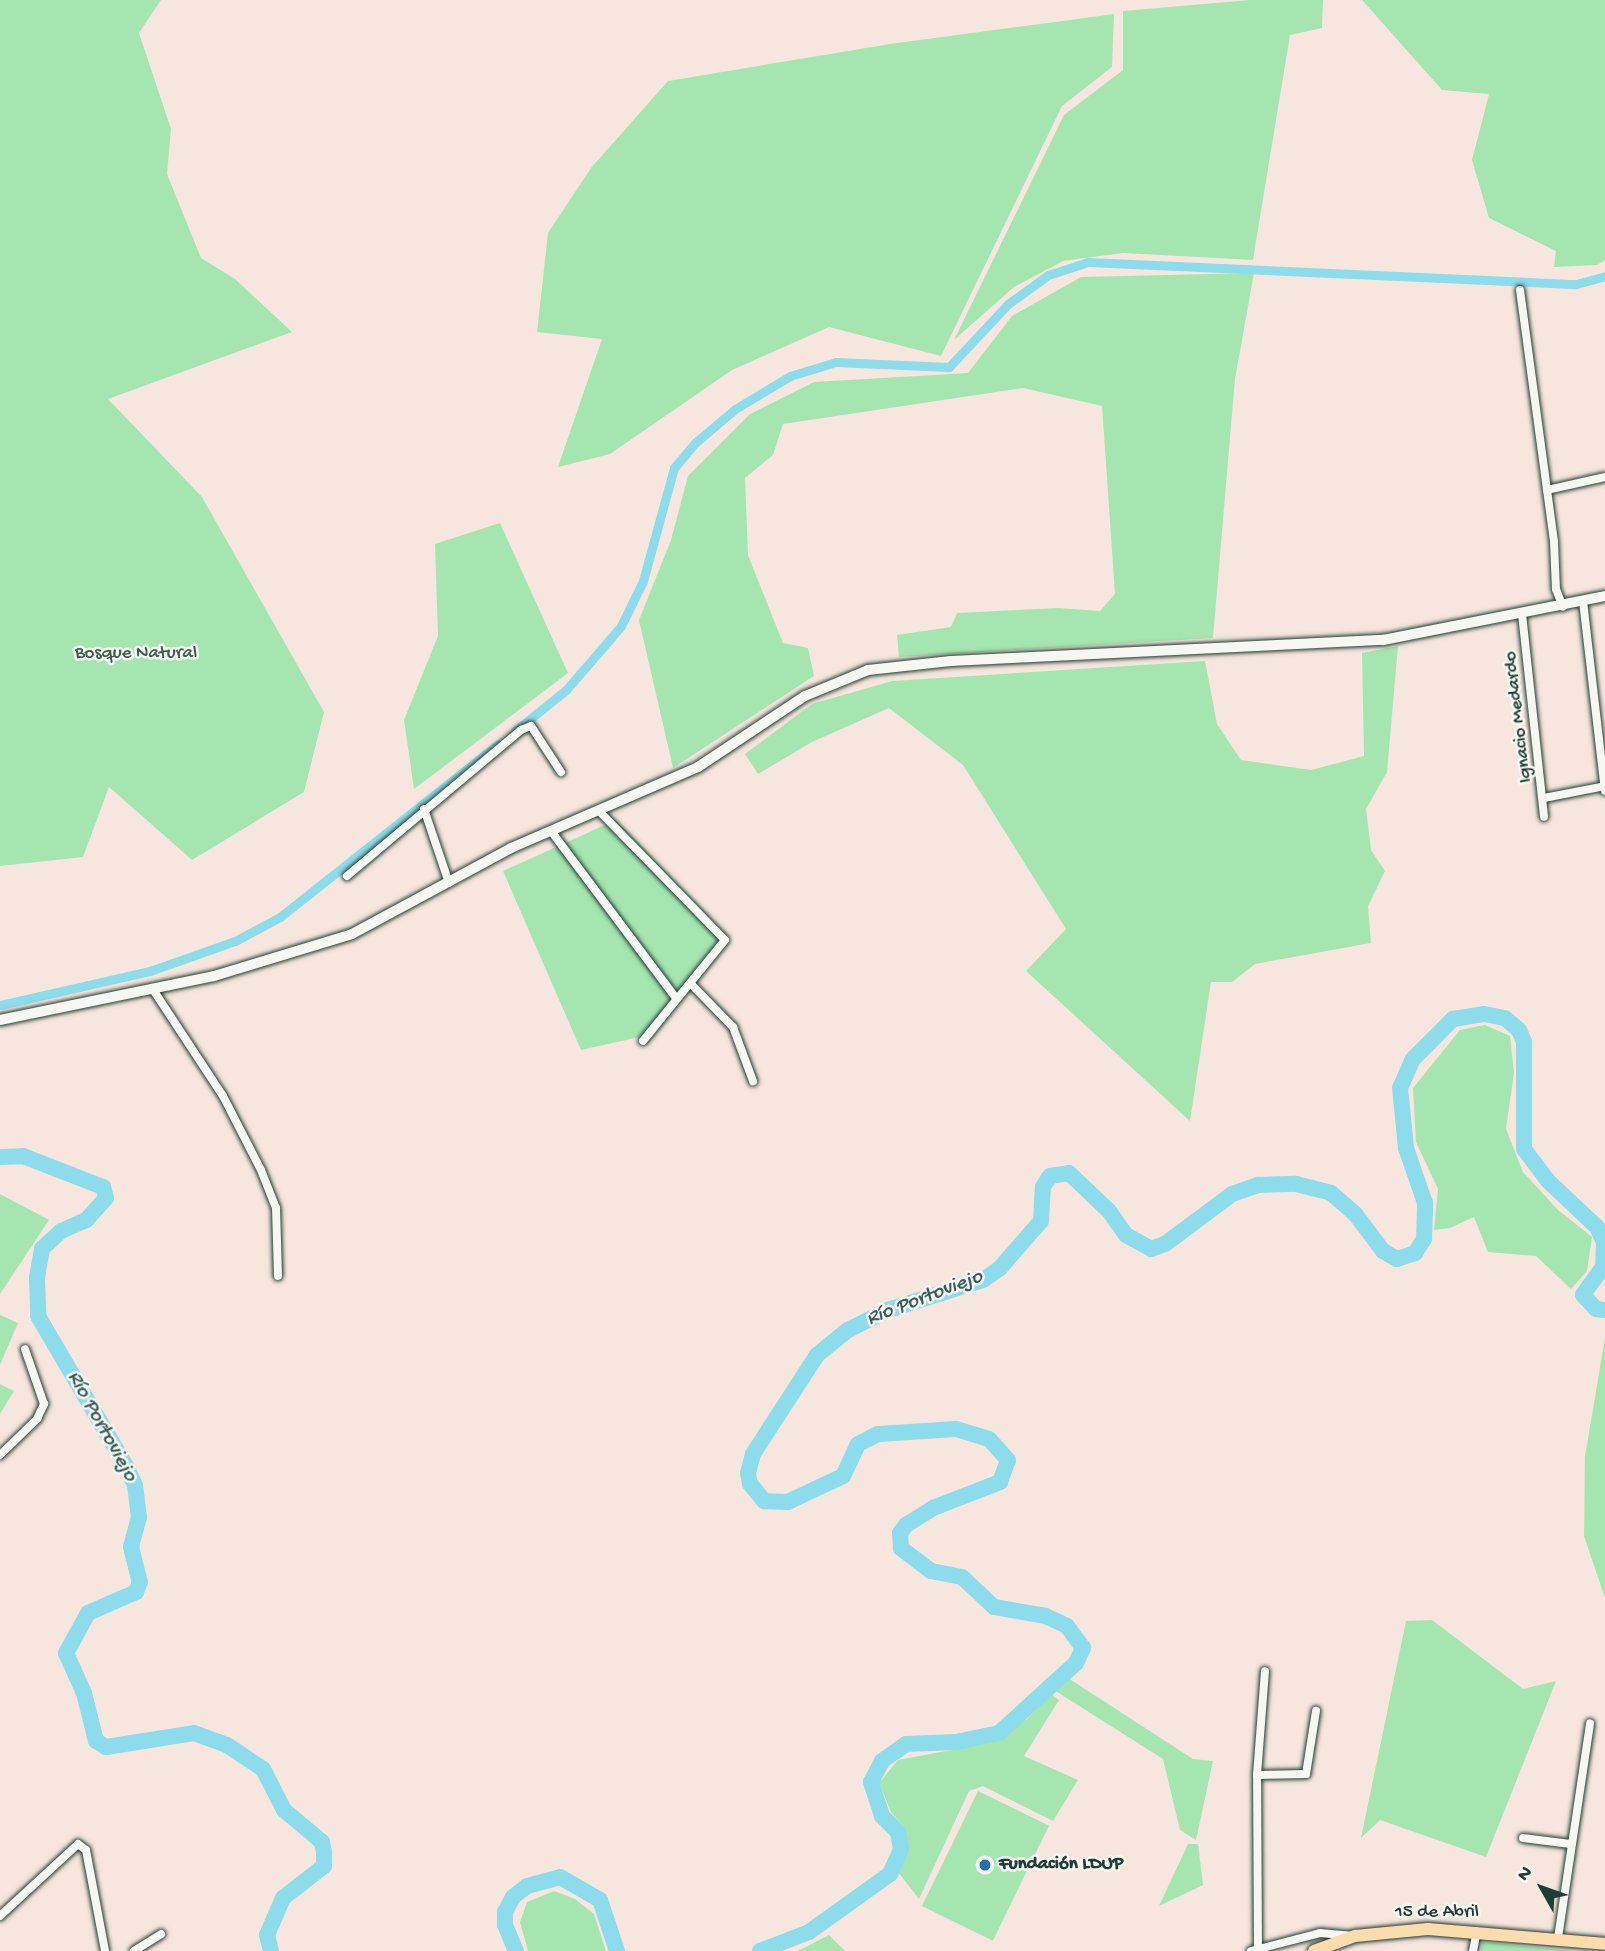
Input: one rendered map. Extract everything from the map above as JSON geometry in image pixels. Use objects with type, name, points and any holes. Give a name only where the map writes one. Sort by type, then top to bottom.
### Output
[{"type":"main road","name":"15 de Abril","points":[[1314,1951],[1355,1936],[1428,1929],[1477,1931],[1605,1944]]},
{"type":"street","points":[[1520,290],[1547,490],[1556,589],[1563,607]]},
{"type":"street","points":[[1547,490],[1605,477]]},
{"type":"street","points":[[0,1020],[152,988],[307,951],[352,934],[551,831],[698,767],[805,696],[868,670],[951,661],[1383,640],[1563,607],[1605,596]]},
{"type":"street","points":[[1583,601],[1605,792]]},
{"type":"street","name":"Ignacio Medardo","points":[[1522,614],[1544,817]]},
{"type":"street","points":[[347,876],[424,809],[531,726],[561,772]]},
{"type":"street","points":[[1544,798],[1605,786]]},
{"type":"street","points":[[424,809],[449,883]]},
{"type":"street","points":[[599,811],[725,940],[675,997],[643,1041]]},
{"type":"street","points":[[551,831],[675,997]]},
{"type":"street","points":[[690,983],[733,1027],[753,1081]]},
{"type":"street","points":[[152,988],[223,1096],[261,1170],[276,1208],[278,1276]]},
{"type":"street","points":[[0,1455],[42,1412],[25,1349]]},
{"type":"street","points":[[1265,1671],[1257,1775],[1256,1950],[1320,1933],[1355,1936]]},
{"type":"street","points":[[1257,1775],[1306,1774],[1316,1711]]},
{"type":"street","points":[[1558,1938],[1590,1723]]},
{"type":"street","points":[[1523,1838],[1571,1844]]},
{"type":"street","points":[[0,1916],[78,1844],[86,1850],[104,1951]]},
{"type":"street","points":[[1473,1951],[1477,1931]]},
{"type":"street","points":[[134,1951],[160,1934]]},
{"type":"green space","name":"Bosque Natural","points":[[0,0],[161,0],[139,33],[171,129],[167,174],[201,258],[235,279],[292,332],[108,399],[202,497],[324,712],[304,792],[192,860],[109,787],[83,857],[0,866]]},
{"type":"green space","points":[[1250,0],[1323,0],[1322,28],[1290,35],[1253,260],[1123,253],[1063,261],[1014,287],[954,340],[1064,115],[1123,70],[1123,11]]},
{"type":"green space","points":[[1362,0],[1605,0],[1605,260],[1597,265],[1554,267],[1556,251],[1489,218],[1472,160],[1489,94],[1442,90]]},
{"type":"green space","points":[[1114,14],[1112,67],[1062,106],[941,356],[829,327],[732,370],[610,454],[558,467],[602,339],[537,332],[548,233],[591,168],[668,81],[890,44]]},
{"type":"green space","points":[[1254,273],[1235,379],[1213,638],[899,657],[897,635],[951,627],[957,613],[1059,608],[1100,611],[1115,594],[1102,406],[1023,388],[783,424],[773,455],[745,478],[748,555],[783,643],[808,648],[814,676],[673,768],[639,620],[671,540],[688,476],[750,414],[814,382],[968,373],[1012,316],[1081,277]]},
{"type":"green space","points":[[500,523],[568,673],[414,789],[404,720],[438,636],[435,544]]},
{"type":"green space","points":[[1398,646],[1387,772],[1366,809],[1371,850],[1385,871],[1368,906],[1371,943],[1255,964],[1232,982],[1211,982],[1190,1121],[1026,971],[1066,929],[963,765],[889,708],[812,742],[758,774],[745,754],[812,704],[892,681],[1205,661],[1217,724],[1241,760],[1311,770],[1364,756],[1362,653]]},
{"type":"green space","points":[[616,820],[729,938],[644,1036],[581,1050],[503,871]]},
{"type":"green space","points":[[1485,1025],[1510,1036],[1514,1073],[1506,1129],[1523,1172],[1558,1210],[1592,1237],[1587,1271],[1571,1289],[1536,1256],[1488,1252],[1474,1217],[1450,1228],[1434,1230],[1438,1189],[1416,1142],[1413,1088],[1460,1030]]},
{"type":"green space","points":[[0,1194],[49,1220],[0,1294]]},
{"type":"green space","points":[[0,1315],[18,1323],[0,1365]]},
{"type":"green space","points":[[1605,1338],[1605,1598],[1584,1536],[1585,1456]]},
{"type":"green space","points":[[0,1384],[14,1391],[0,1414]]},
{"type":"green space","points":[[1432,1620],[1523,1689],[1556,1681],[1486,1857],[1380,1820],[1361,1838],[1406,1621]]},
{"type":"green space","points":[[1068,1678],[1193,1759],[1213,1761],[1196,1840],[1180,1830],[1163,1759],[1054,1690]]},
{"type":"green space","points":[[1051,1694],[1059,1700],[1024,1756],[1078,1780],[1053,1821],[983,1786],[969,1791],[919,1899],[898,1872],[908,1853],[904,1827],[891,1812],[879,1783],[898,1760],[989,1743],[1027,1719]]},
{"type":"green space","name":"Fundación LDUP","points":[[978,1791],[1049,1826],[993,1941],[922,1906]]},
{"type":"green space","points":[[1188,1844],[1198,1844],[1203,1885],[1159,1906]]},
{"type":"green space","points":[[554,1891],[575,1899],[594,1914],[606,1951],[528,1951],[520,1922],[527,1902]]},
{"type":"green space","points":[[829,1935],[845,1951],[798,1951]]},
{"type":"green space","points":[[1482,1942],[1575,1951],[1481,1951]]},
{"type":"waterway","points":[[515,731],[566,690],[621,626],[643,581],[674,468],[696,442],[735,409],[790,376],[836,362],[949,367],[1008,304],[1048,275],[1088,262],[1576,284],[1605,276]]},
{"type":"waterway","points":[[0,1005],[150,971],[235,941],[280,917],[498,744]]},
{"type":"waterway","name":"Río Portoviejo","points":[[760,1951],[809,1932],[890,1874],[901,1849],[898,1832],[882,1816],[871,1782],[882,1761],[906,1744],[956,1742],[999,1733],[1076,1663],[1083,1648],[1067,1626],[1046,1616],[994,1607],[962,1577],[931,1571],[901,1548],[900,1533],[906,1525],[933,1508],[1000,1482],[1008,1460],[989,1439],[956,1429],[878,1434],[858,1444],[843,1476],[788,1502],[764,1501],[750,1484],[748,1473],[753,1454],[817,1355],[848,1330],[888,1310],[983,1280],[1000,1268],[1041,1221],[1043,1187],[1050,1176],[1069,1173],[1109,1211],[1126,1235],[1151,1249],[1165,1244],[1232,1194],[1258,1185],[1296,1184],[1331,1193],[1356,1215],[1383,1251],[1397,1259],[1415,1253],[1424,1239],[1425,1203],[1406,1148],[1400,1088],[1413,1059],[1453,1019],[1484,1014],[1505,1018],[1519,1030],[1524,1042],[1524,1149],[1548,1181],[1597,1227],[1604,1242],[1603,1267],[1583,1295],[1596,1309],[1605,1310]]},
{"type":"waterway","name":"Río Portoviejo","points":[[0,1157],[23,1156],[103,1187],[106,1198],[86,1220],[61,1231],[42,1249],[37,1278],[38,1316],[135,1485],[139,1517],[131,1547],[140,1582],[136,1592],[88,1613],[66,1653],[84,1693],[96,1741],[106,1747],[194,1733],[227,1745],[263,1769],[284,1810],[322,1842],[324,1852],[324,1866],[283,1898],[267,1935],[271,1951]]},
{"type":"waterway","name":"Río Portoviejo","points":[[516,1951],[505,1925],[505,1912],[513,1897],[527,1886],[560,1877],[600,1900],[617,1951]]},
{"type":"place","name":"Fundación LDUP","points":[[985,1865]]}]
